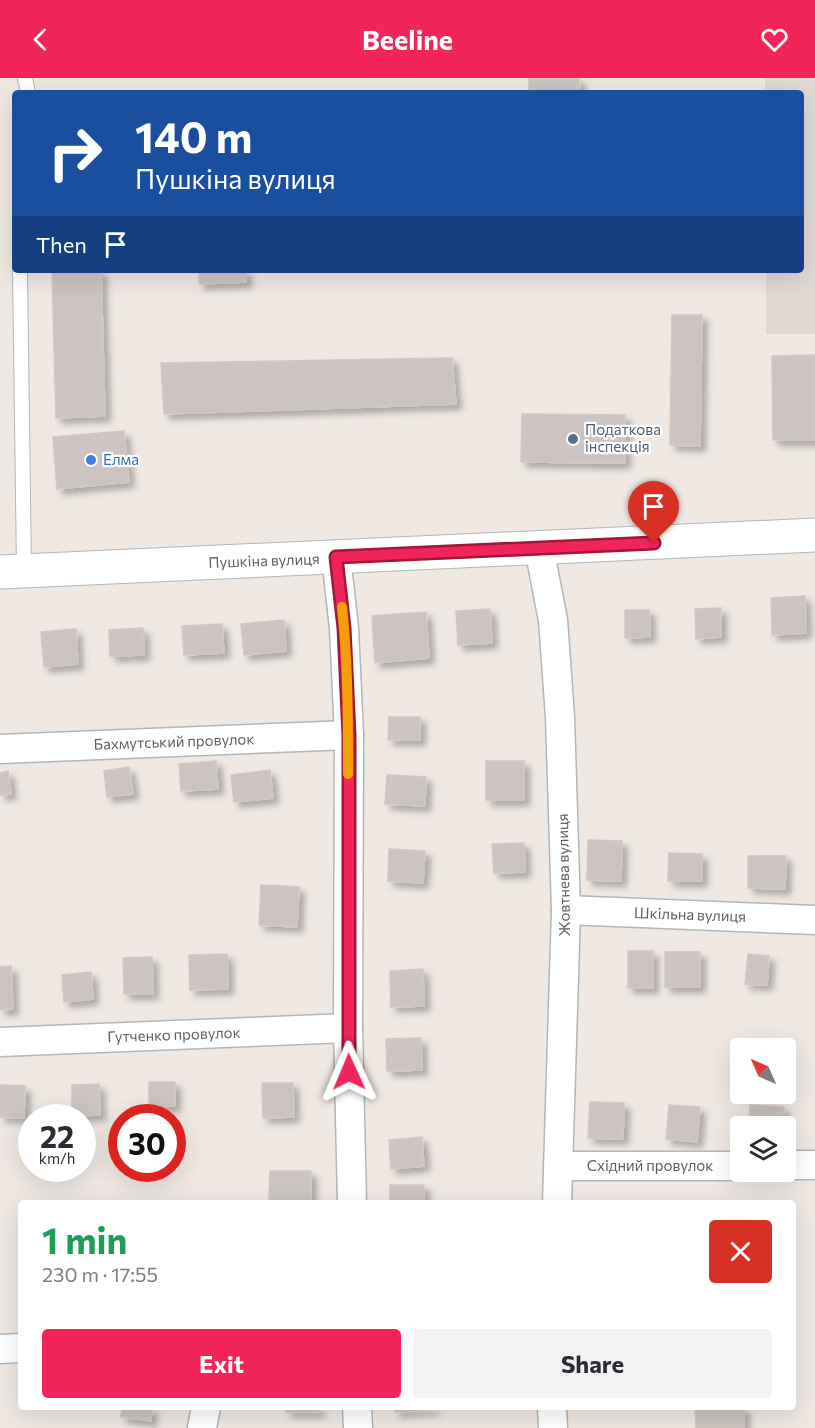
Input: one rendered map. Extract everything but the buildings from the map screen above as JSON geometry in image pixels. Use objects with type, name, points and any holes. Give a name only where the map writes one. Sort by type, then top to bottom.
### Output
[{"type":"main road","name":"Пушкіна вулиця","points":[[12,571],[815,535]]},
{"type":"street","name":"Жовтнева вулиця","points":[[538,548],[553,620],[560,717],[566,910],[557,1200]]},
{"type":"street","points":[[336,557],[344,628],[349,735],[348,1028],[352,1200]]},
{"type":"street","name":"Бахмутський провулок","points":[[0,749],[349,735]]},
{"type":"street","name":"Шкільна вулиця","points":[[566,910],[815,920]]},
{"type":"street","name":"Гутченко провулок","points":[[0,1042],[348,1028]]},
{"type":"street","points":[[796,1165],[815,1165]]},
{"type":"street","name":"Східний провулок","points":[[559,1166],[730,1166]]},
{"type":"street","points":[[0,1349],[18,1348]]},
{"type":"street","points":[[202,1428],[205,1410]]},
{"type":"street","points":[[357,1410],[358,1428]]},
{"type":"street","points":[[552,1410],[553,1428]]},
{"type":"lane","points":[[12,571],[20,273]]},
{"type":"shaded area","points":[[765,78],[815,78],[815,334],[766,334],[766,273],[804,273],[804,90],[765,90]]},
{"type":"slow traffic","points":[[342,607],[349,735],[348,774]]},
{"type":"place","name":"Податкова інспекція","points":[[573,439]]},
{"type":"place","name":"Елма","points":[[91,460]]},
{"type":"route","points":[[349,1072],[349,735],[344,628],[336,557],[654,543]]}]
